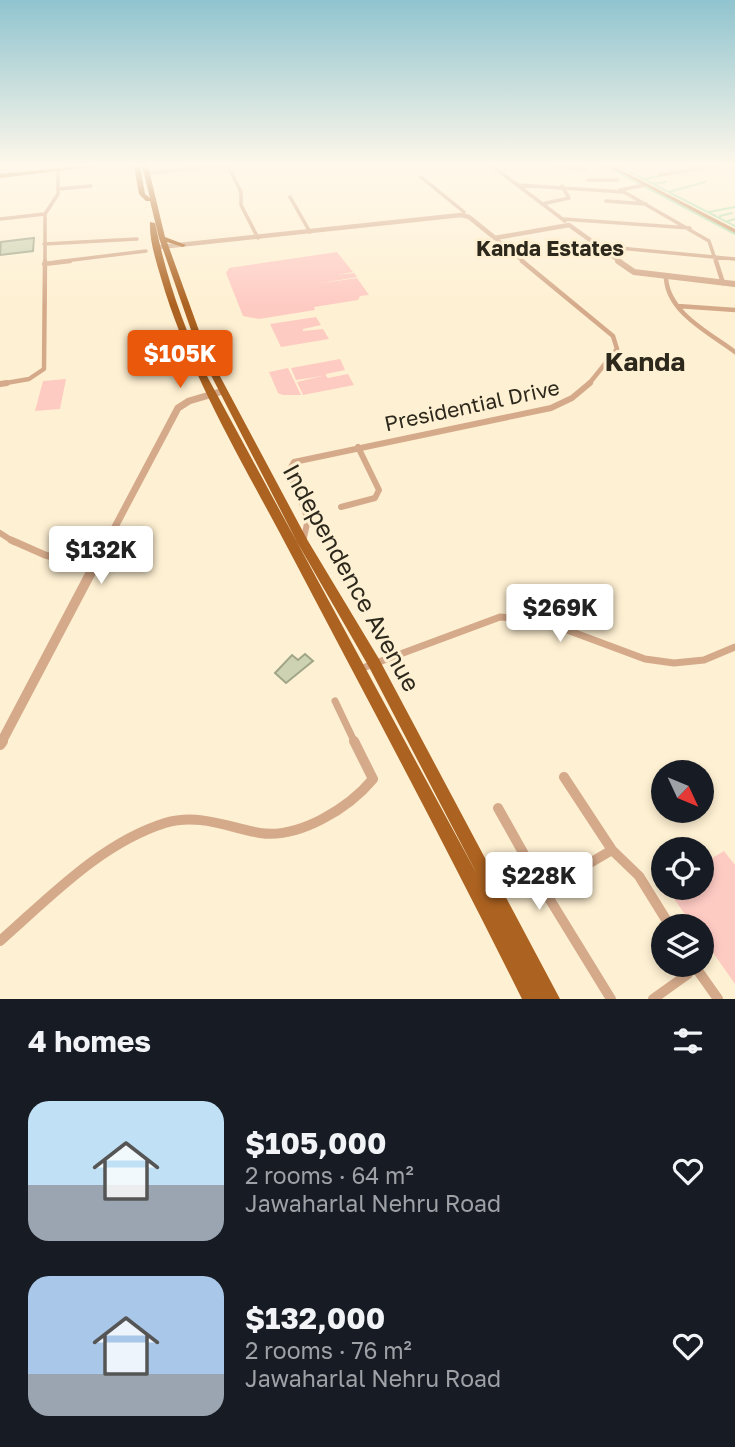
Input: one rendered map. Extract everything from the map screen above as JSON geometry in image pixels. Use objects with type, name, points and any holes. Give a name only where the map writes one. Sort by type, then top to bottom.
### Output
[{"type":"highway","name":"Independence Avenue","points":[[154,213],[176,312],[358,670],[462,860],[532,999]]},
{"type":"highway","name":"Independence Avenue","points":[[155,213],[162,239],[162,250],[219,394],[374,663],[551,999]]},
{"type":"highway","points":[[162,239],[185,246]]},
{"type":"highway","points":[[162,250],[185,246]]},
{"type":"main road","points":[[700,213],[735,230]]},
{"type":"main road","points":[[702,213],[735,230]]},
{"type":"street","points":[[245,213],[258,238]]},
{"type":"street","points":[[299,213],[310,232]]},
{"type":"street","points":[[554,213],[634,272],[666,278],[735,284]]},
{"type":"street","points":[[663,213],[709,241],[723,283]]},
{"type":"street","points":[[0,219],[45,214],[44,369],[29,380],[0,384]]},
{"type":"street","points":[[185,246],[463,215]]},
{"type":"street","name":"Presidential Drive","points":[[303,542],[308,519],[289,467],[294,462],[307,457],[551,408],[577,397],[617,349],[613,336],[495,238],[463,215]]},
{"type":"street","points":[[563,219],[690,228]]},
{"type":"street","points":[[495,238],[569,225]]},
{"type":"street","points":[[44,244],[138,239]]},
{"type":"street","points":[[598,246],[735,259]]},
{"type":"street","points":[[44,264],[146,251]]},
{"type":"street","points":[[666,278],[668,295],[676,306],[735,352]]},
{"type":"street","points":[[676,306],[735,310]]},
{"type":"street","points":[[725,344],[735,343]]},
{"type":"street","points":[[0,744],[177,414],[191,404],[219,394]]},
{"type":"street","points":[[341,507],[374,498],[379,490],[358,447]]},
{"type":"street","points":[[0,533],[43,554],[71,564],[94,567]]},
{"type":"street","points":[[358,670],[487,620],[511,616],[535,620],[656,662],[705,661],[735,647]]},
{"type":"street","points":[[0,941],[109,854],[162,824],[193,817],[212,819],[265,833],[289,829],[344,807],[373,779],[334,701]]},
{"type":"street","points":[[564,777],[612,850],[639,876],[663,914]]},
{"type":"street","points":[[498,808],[544,890],[611,999]]},
{"type":"street","points":[[544,890],[612,850]]},
{"type":"street","points":[[653,999],[684,977]]},
{"type":"street","points":[[702,977],[718,999]]},
{"type":"shaded area","points":[[337,252],[353,272],[336,275],[354,273],[357,277],[316,284],[357,278],[369,295],[360,296],[358,300],[314,307],[315,310],[259,319],[243,316],[226,273],[229,268]]},
{"type":"shaded area","points":[[316,317],[321,325],[303,331],[323,329],[329,339],[281,347],[270,324]]},
{"type":"shaded area","points":[[340,359],[345,370],[326,376],[328,378],[348,374],[354,385],[303,395],[297,382],[322,376],[296,380],[291,368]]},
{"type":"shaded area","points":[[288,368],[301,395],[278,393],[269,372]]},
{"type":"shaded area","points":[[66,379],[60,409],[35,411],[43,381]]},
{"type":"shaded area","points":[[724,851],[735,865],[735,984],[714,954],[714,914],[685,914],[675,900],[714,900],[714,857]]},
{"type":"building","points":[[34,238],[33,251],[0,255],[1,242]]},
{"type":"building","points":[[305,654],[313,661],[286,683],[275,673],[292,655],[298,660]]},
{"type":"waterway","points":[[694,213],[735,234]]},
{"type":"waterway","points":[[709,213],[735,226]]},
{"type":"waterway","points":[[720,216],[732,213]]},
{"type":"waterway","points":[[728,221],[735,219]]},
{"type":"district","name":"Kanda Estates","points":[[550,249]]},
{"type":"district","name":"Kanda","points":[[645,362]]}]
